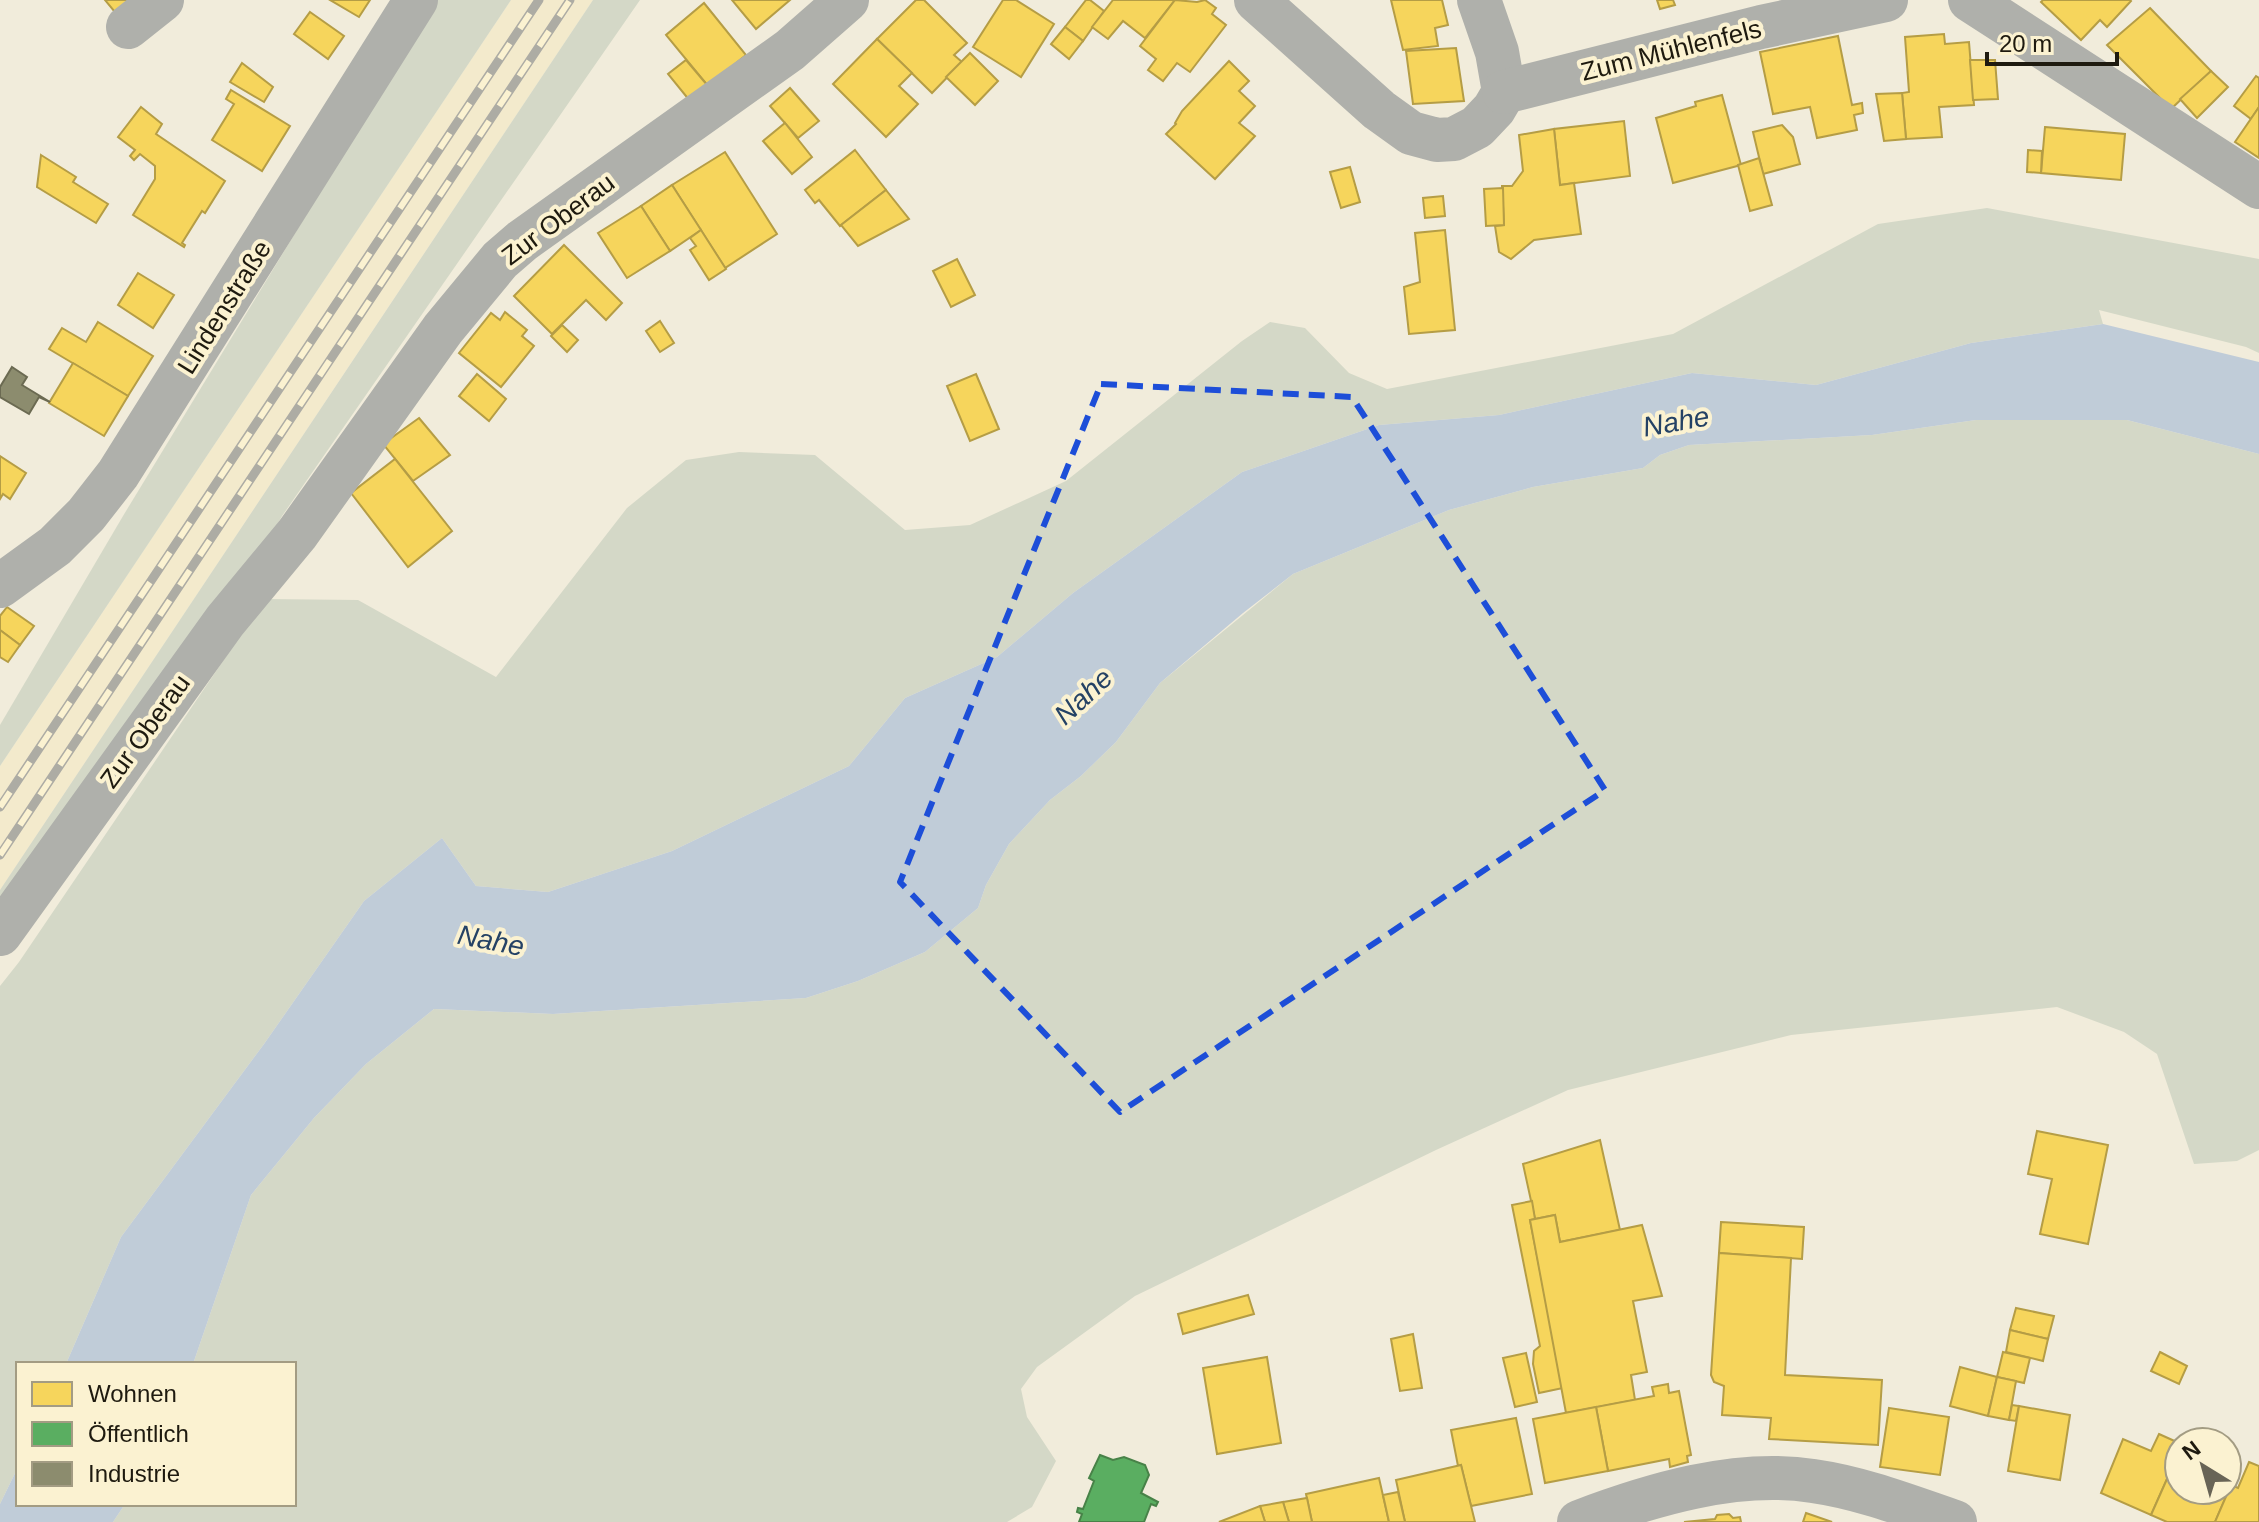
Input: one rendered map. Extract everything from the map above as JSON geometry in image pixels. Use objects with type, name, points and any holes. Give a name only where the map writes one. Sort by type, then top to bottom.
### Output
[{"type":"street","points":[[128,27],[162,0]]},
{"type":"street","name":"Lindenstraße","points":[[0,586],[55,546],[86,515],[118,474],[416,0]]},
{"type":"street","name":"Zur Oberau","points":[[0,934],[225,621],[301,552],[443,329],[500,260],[522,241],[790,50],[847,0]]},
{"type":"street","points":[[1256,0],[1379,110],[1411,133],[1437,140],[1454,139],[1477,127],[1494,109],[1504,92],[1497,52],[1479,0]]},
{"type":"street","name":"Zum Mühlenfels","points":[[1504,92],[1761,27],[1865,2],[1886,0]]},
{"type":"street","points":[[1970,0],[2259,187]]},
{"type":"street","points":[[1579,1522],[1664,1495],[1719,1483],[1765,1479],[1810,1480],[1859,1489],[1955,1522]]},
{"type":"highlighted area","points":[[1101,384],[1352,397],[1605,790],[1120,1112],[900,882]]},
{"type":"shaded area","points":[[511,0],[593,0],[0,890],[0,766]]},
{"type":"green space","points":[[437,0],[511,0],[0,766],[0,725],[123,516]]},
{"type":"green space","points":[[593,0],[640,0],[282,516],[260,556],[0,910],[0,890]]},
{"type":"green space","points":[[1987,208],[2259,259],[2259,353],[2246,347],[2099,310],[2103,324],[1971,343],[1816,385],[1692,373],[1499,415],[1379,425],[1242,472],[1073,593],[997,657],[905,698],[849,766],[672,851],[548,892],[476,886],[442,838],[364,901],[264,1044],[121,1237],[67,1362],[16,1362],[16,1471],[0,1504],[0,986],[265,599],[358,600],[496,677],[627,508],[686,460],[739,452],[815,455],[905,530],[970,525],[1066,481],[1270,322],[1305,328],[1349,373],[1387,389],[1673,334],[1878,224]]},
{"type":"green space","points":[[1976,420],[2127,420],[2259,454],[2259,1150],[2237,1161],[2194,1164],[2157,1054],[2124,1032],[2057,1007],[1791,1035],[1568,1090],[1436,1150],[1135,1296],[1037,1367],[1021,1389],[1027,1417],[1056,1461],[1032,1507],[1007,1522],[113,1522],[124,1506],[296,1506],[296,1362],[194,1362],[251,1195],[314,1118],[366,1064],[434,1009],[553,1014],[806,998],[858,981],[925,952],[978,908],[986,885],[1009,844],[1050,800],[1081,776],[1116,742],[1160,683],[1293,574],[1449,510],[1533,487],[1643,468],[1660,455],[1689,445],[1872,435]]},
{"type":"water","name":"Nahe","points":[[2103,324],[2259,362],[2259,454],[2127,420],[1976,420],[1872,435],[1689,445],[1660,455],[1643,468],[1533,487],[1449,510],[1293,574],[1160,683],[1116,742],[1081,776],[1050,800],[1009,844],[986,885],[978,908],[925,952],[858,981],[806,998],[553,1014],[434,1009],[366,1064],[314,1118],[251,1195],[194,1362],[67,1362],[121,1237],[264,1044],[364,901],[442,838],[476,886],[548,892],[672,851],[849,766],[905,698],[997,657],[1073,593],[1242,472],[1379,425],[1499,415],[1692,373],[1816,385],[1971,343]]},
{"type":"water","points":[[16,1471],[16,1506],[124,1506],[113,1522],[0,1522],[0,1504]]},
{"type":"building: Wohnen","points":[[105,0],[134,0],[119,17]]},
{"type":"building: Wohnen","points":[[330,0],[370,0],[359,17]]},
{"type":"building: Wohnen","points":[[732,0],[790,0],[756,29]]},
{"type":"building: Wohnen","points":[[916,0],[924,0],[967,43],[954,55],[962,62],[932,93],[877,39]]},
{"type":"building: Wohnen","points":[[1003,0],[1016,0],[1054,24],[1021,77],[973,47]]},
{"type":"building: Wohnen","points":[[1086,0],[1104,11],[1083,41],[1065,27]]},
{"type":"building: Wohnen","points":[[1113,0],[1175,0],[1145,38],[1123,21],[1108,39],[1092,27]]},
{"type":"building: Wohnen","points":[[1175,0],[1205,0],[1216,8],[1212,14],[1226,25],[1190,72],[1177,63],[1163,81],[1148,70],[1156,59],[1140,46]]},
{"type":"building: Wohnen","points":[[1391,0],[1442,0],[1448,25],[1435,28],[1438,46],[1403,50]]},
{"type":"building: Wohnen","points":[[1657,0],[1673,0],[1675,5],[1660,9]]},
{"type":"building: Wohnen","points":[[2131,1],[2107,27],[2100,20],[2081,40],[2041,2]]},
{"type":"building: Wohnen","points":[[704,3],[746,55],[708,86],[666,35]]},
{"type":"building: Wohnen","points":[[2150,8],[2211,71],[2171,109],[2107,45]]},
{"type":"building: Wohnen","points":[[310,12],[344,36],[328,59],[294,34]]},
{"type":"building: Wohnen","points":[[1065,27],[1083,41],[1069,59],[1051,44]]},
{"type":"building: Wohnen","points":[[1944,34],[1945,44],[1969,42],[1974,105],[1939,107],[1942,137],[1906,139],[1902,93],[1909,92],[1905,37]]},
{"type":"building: Wohnen","points":[[1838,36],[1852,105],[1862,103],[1863,113],[1854,115],[1857,130],[1817,138],[1810,107],[1773,114],[1760,52]]},
{"type":"building: Wohnen","points":[[877,39],[912,73],[899,86],[918,104],[886,137],[833,84]]},
{"type":"building: Wohnen","points":[[1456,48],[1464,101],[1413,104],[1406,51]]},
{"type":"building: Wohnen","points":[[970,53],[998,81],[975,105],[946,77]]},
{"type":"building: Wohnen","points":[[686,60],[708,86],[690,101],[668,74]]},
{"type":"building: Wohnen","points":[[1970,60],[1995,60],[1998,99],[1973,100]]},
{"type":"building: Wohnen","points":[[1229,61],[1249,81],[1239,91],[1255,106],[1239,123],[1255,136],[1215,179],[1166,134],[1176,124],[1182,111]]},
{"type":"building: Wohnen","points":[[242,63],[273,87],[264,102],[230,82]]},
{"type":"building: Wohnen","points":[[2211,71],[2228,87],[2197,118],[2180,99]]},
{"type":"building: Wohnen","points":[[2256,76],[2259,78],[2259,107],[2251,119],[2234,106]]},
{"type":"building: Wohnen","points":[[790,88],[819,121],[798,138],[770,106]]},
{"type":"building: Wohnen","points":[[231,90],[290,126],[262,171],[212,140],[234,104],[226,99]]},
{"type":"building: Wohnen","points":[[1902,93],[1906,139],[1884,141],[1876,94]]},
{"type":"building: Wohnen","points":[[1722,95],[1741,165],[1673,183],[1656,118]]},
{"type":"building: Wohnen","points":[[141,107],[162,124],[156,134],[225,181],[182,243],[184,247],[133,215],[155,179],[155,166],[140,154],[134,160],[130,156],[135,150],[118,137]]},
{"type":"building: Wohnen","points":[[2259,107],[2259,158],[2235,142]]},
{"type":"building: Wohnen","points":[[1624,121],[1630,176],[1560,185],[1554,129]]},
{"type":"building: Wohnen","points":[[785,123],[812,157],[792,174],[763,141]]},
{"type":"building: Wohnen","points":[[1782,125],[1793,137],[1800,164],[1763,174],[1753,132]]},
{"type":"building: Wohnen","points":[[2045,127],[2125,134],[2121,180],[2041,173]]},
{"type":"building: Wohnen","points":[[1554,129],[1560,185],[1574,183],[1581,234],[1534,240],[1511,259],[1499,252],[1495,226],[1504,225],[1502,186],[1512,186],[1523,171],[1519,135]]},
{"type":"building: Wohnen","points":[[855,150],[886,190],[840,226],[819,200],[815,203],[805,190]]},
{"type":"building: Wohnen","points":[[2028,150],[2042,151],[2041,173],[2027,172]]},
{"type":"building: Wohnen","points":[[725,152],[777,234],[725,268],[672,185]]},
{"type":"building: Wohnen","points":[[41,155],[76,177],[73,182],[108,204],[96,223],[37,187]]},
{"type":"building: Wohnen","points":[[1759,158],[1772,205],[1750,211],[1738,165]]},
{"type":"building: Wohnen","points":[[1350,167],[1360,202],[1341,208],[1330,172]]},
{"type":"building: Wohnen","points":[[672,185],[701,230],[670,251],[641,206]]},
{"type":"building: Wohnen","points":[[1503,188],[1504,225],[1486,226],[1484,189]]},
{"type":"building: Wohnen","points":[[886,190],[909,219],[858,246],[841,225]]},
{"type":"building: Wohnen","points":[[1443,196],[1445,216],[1425,218],[1423,198]]},
{"type":"building: Wohnen","points":[[641,206],[670,251],[627,278],[598,233]]},
{"type":"building: Wohnen","points":[[701,230],[726,269],[709,280],[690,250],[696,246],[690,238]]},
{"type":"building: Wohnen","points":[[1445,230],[1455,330],[1409,334],[1404,287],[1420,282],[1415,233]]},
{"type":"building: Wohnen","points":[[564,245],[622,303],[606,320],[586,300],[552,334],[514,296]]},
{"type":"building: Wohnen","points":[[957,259],[975,295],[951,307],[933,271]]},
{"type":"building: Wohnen","points":[[138,273],[174,295],[153,328],[118,305]]},
{"type":"building: Wohnen","points":[[505,312],[527,330],[522,336],[534,346],[501,387],[459,353],[491,313],[500,320]]},
{"type":"building: Wohnen","points":[[660,321],[674,343],[660,352],[646,331]]},
{"type":"building: Wohnen","points":[[98,322],[153,356],[128,396],[49,349],[62,328],[86,342]]},
{"type":"building: Wohnen","points":[[562,325],[578,340],[567,352],[551,336]]},
{"type":"building: Wohnen","points":[[73,363],[128,396],[104,436],[49,403]]},
{"type":"building: Wohnen","points":[[477,374],[506,399],[489,421],[459,396]]},
{"type":"building: Wohnen","points":[[976,374],[999,429],[970,441],[947,386]]},
{"type":"building: Wohnen","points":[[419,418],[450,455],[413,481],[383,444]]},
{"type":"building: Wohnen","points":[[0,456],[26,473],[10,499],[3,494],[0,499]]},
{"type":"building: Wohnen","points":[[395,459],[452,531],[408,567],[351,493]]},
{"type":"building: Wohnen","points":[[7,607],[34,626],[20,645],[0,630],[0,616]]},
{"type":"building: Wohnen","points":[[0,630],[20,645],[8,662],[0,657]]},
{"type":"building: Wohnen","points":[[2037,1131],[2108,1145],[2088,1244],[2040,1234],[2052,1179],[2028,1174]]},
{"type":"building: Wohnen","points":[[1600,1140],[1620,1230],[1560,1242],[1555,1215],[1535,1219],[1523,1164]]},
{"type":"building: Wohnen","points":[[1532,1201],[1535,1219],[1530,1220],[1563,1388],[1539,1393],[1533,1364],[1534,1351],[1540,1346],[1512,1205]]},
{"type":"building: Wohnen","points":[[1555,1215],[1560,1242],[1642,1225],[1662,1296],[1633,1301],[1647,1372],[1631,1375],[1635,1400],[1566,1413],[1530,1220]]},
{"type":"building: Wohnen","points":[[1721,1222],[1804,1227],[1802,1259],[1719,1253]]},
{"type":"building: Wohnen","points":[[1719,1253],[1791,1258],[1785,1375],[1882,1380],[1878,1445],[1769,1439],[1771,1418],[1722,1415],[1724,1386],[1714,1382],[1711,1375]]},
{"type":"building: Wohnen","points":[[1248,1295],[1254,1314],[1183,1334],[1178,1314]]},
{"type":"building: Wohnen","points":[[2016,1308],[2054,1316],[2048,1339],[2010,1330]]},
{"type":"building: Wohnen","points":[[2010,1330],[2048,1339],[2043,1361],[2006,1352]]},
{"type":"building: Wohnen","points":[[1413,1334],[1422,1388],[1400,1391],[1391,1339]]},
{"type":"building: Wohnen","points":[[2003,1352],[2030,1358],[2024,1383],[1997,1377]]},
{"type":"building: Wohnen","points":[[2160,1352],[2187,1366],[2179,1384],[2151,1371]]},
{"type":"building: Wohnen","points":[[1526,1353],[1537,1402],[1515,1407],[1503,1358]]},
{"type":"building: Wohnen","points":[[1267,1357],[1281,1443],[1217,1454],[1203,1368]]},
{"type":"building: Wohnen","points":[[1960,1367],[1997,1377],[1988,1416],[1950,1406]]},
{"type":"building: Wohnen","points":[[1997,1377],[2016,1381],[2009,1420],[1988,1416]]},
{"type":"building: Wohnen","points":[[1668,1384],[1669,1393],[1679,1391],[1691,1455],[1687,1456],[1688,1462],[1670,1467],[1669,1459],[1608,1471],[1596,1407],[1654,1396],[1652,1387]]},
{"type":"building: Wohnen","points":[[2012,1405],[2019,1406],[2016,1421],[2009,1420]]},
{"type":"building: Wohnen","points":[[2019,1406],[2070,1415],[2060,1480],[2008,1471]]},
{"type":"building: Wohnen","points":[[1596,1407],[1608,1471],[1545,1483],[1533,1419]]},
{"type":"building: Wohnen","points":[[1889,1408],[1949,1417],[1940,1475],[1880,1467]]},
{"type":"building: Wohnen","points":[[1516,1418],[1532,1494],[1471,1506],[1451,1430]]},
{"type":"building: Wohnen","points":[[2159,1434],[2163,1436],[2163,1488],[2151,1515],[2101,1493],[2123,1439],[2151,1451]]},
{"type":"building: Wohnen","points":[[2249,1462],[2259,1466],[2259,1522],[2215,1522],[2222,1506],[2243,1506],[2243,1476]]},
{"type":"building: Wohnen","points":[[1461,1465],[1475,1522],[1405,1522],[1396,1480]]},
{"type":"building: Wohnen","points":[[1379,1478],[1389,1522],[1312,1522],[1306,1494]]},
{"type":"building: Wohnen","points":[[2163,1488],[2163,1506],[2222,1506],[2215,1522],[2167,1522],[2151,1515]]},
{"type":"building: Wohnen","points":[[1398,1492],[1405,1522],[1389,1522],[1383,1495]]},
{"type":"building: Wohnen","points":[[1307,1498],[1312,1522],[1289,1522],[1283,1502]]},
{"type":"building: Wohnen","points":[[1283,1502],[1289,1522],[1265,1522],[1260,1506]]},
{"type":"building: Wohnen","points":[[1260,1506],[1265,1522],[1219,1522]]},
{"type":"building: Wohnen","points":[[1806,1513],[1832,1522],[1803,1522]]},
{"type":"building: Wohnen","points":[[1729,1514],[1733,1518],[1740,1517],[1741,1522],[1684,1522],[1715,1519],[1717,1515]]},
{"type":"building: Öffentlich","points":[[1100,1455],[1113,1460],[1124,1457],[1145,1465],[1149,1475],[1141,1493],[1158,1502],[1156,1506],[1151,1504],[1144,1522],[1079,1522],[1082,1514],[1077,1512],[1078,1508],[1083,1509],[1094,1481],[1089,1478]]},
{"type":"building: Industrie","points":[[12,367],[27,377],[22,385],[50,402],[39,397],[29,414],[0,397],[0,387]]},
{"type":"railway","points":[[0,807],[539,0]]},
{"type":"railway","points":[[0,855],[570,0]]}]
